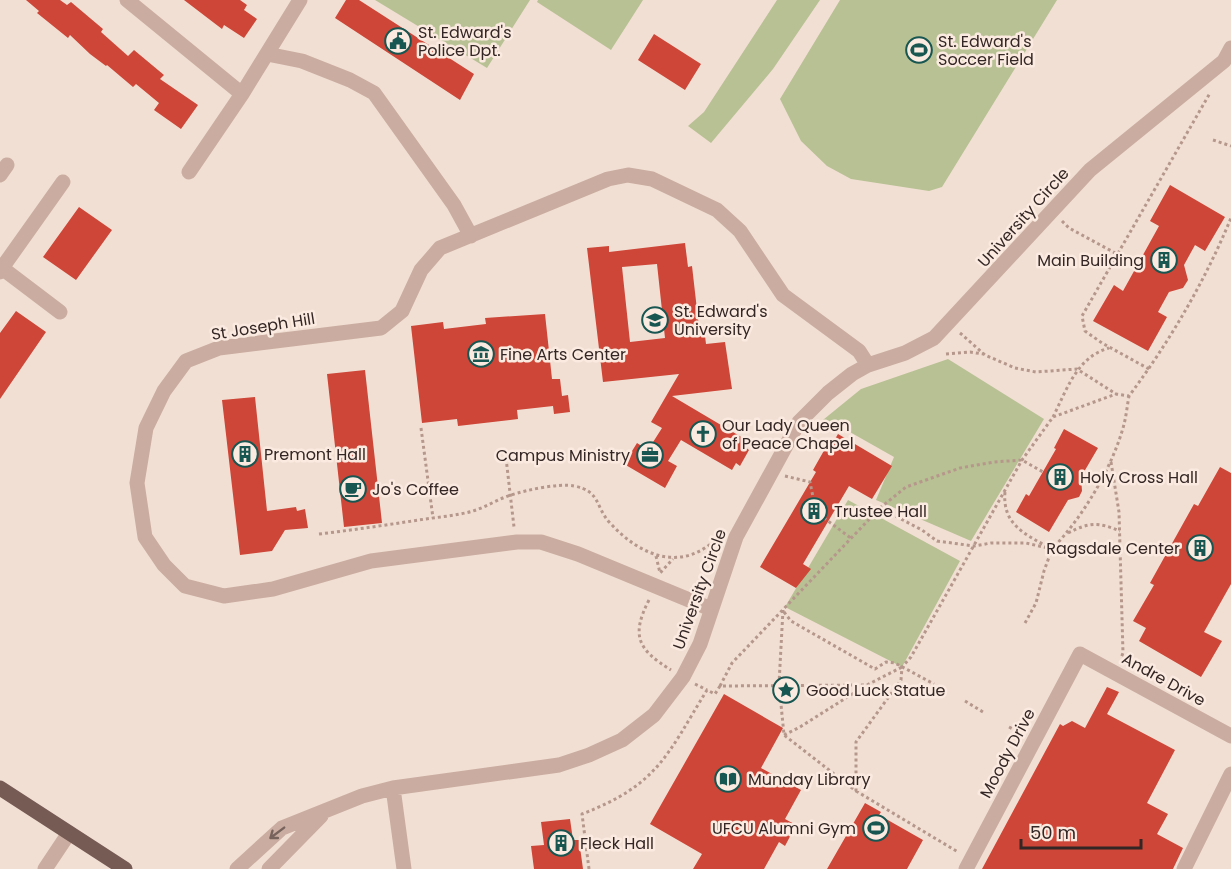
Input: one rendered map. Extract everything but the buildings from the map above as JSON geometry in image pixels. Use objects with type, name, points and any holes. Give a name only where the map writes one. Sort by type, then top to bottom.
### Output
[{"type":"main road","points":[[0,788],[69,833],[108,864],[125,869]]},
{"type":"street","points":[[127,0],[242,94]]},
{"type":"street","points":[[189,172],[242,94],[300,0]]},
{"type":"street","name":"University Circle","points":[[237,869],[282,828],[362,796],[393,788],[559,765],[622,740],[654,715],[683,677],[700,644],[736,537],[799,422],[828,393],[852,374],[868,365],[905,353],[934,338],[1090,170],[1224,61],[1231,48]]},
{"type":"street","points":[[267,54],[302,61],[350,80],[374,93],[447,195],[471,236]]},
{"type":"street","name":"St Joseph Hill","points":[[711,609],[578,554],[541,542],[517,542],[371,561],[273,589],[224,596],[185,586],[164,565],[145,537],[137,483],[146,428],[164,391],[186,361],[219,348],[381,328],[402,311],[421,270],[440,248],[608,179],[628,175],[652,179],[717,210],[741,231],[783,295],[859,351],[868,365]]},
{"type":"street","points":[[60,312],[1,269],[63,182]]},
{"type":"street","name":"Andre Drive","points":[[1080,654],[1229,730]]},
{"type":"street","name":"Moody Drive","points":[[966,869],[1080,654]]},
{"type":"street","points":[[1184,869],[1231,774]]},
{"type":"street","points":[[393,788],[404,869]]},
{"type":"street","name":"University Circle","points":[[269,869],[325,812]]},
{"type":"street","points":[[45,869],[69,833]]},
{"type":"path","points":[[1149,369],[1085,331],[1082,316],[1213,89]]},
{"type":"path","points":[[1213,140],[1231,146]]},
{"type":"path","points":[[1052,212],[1069,228],[1117,254]]},
{"type":"path","points":[[1025,623],[1036,603],[1052,549],[1067,534],[1111,461],[1123,428],[1129,396],[1158,357],[1216,254],[1231,218]]},
{"type":"path","points":[[951,321],[966,339],[985,355]]},
{"type":"path","points":[[784,735],[867,685],[902,667],[911,657],[1022,460],[1053,417],[1077,369],[1097,351],[1111,348]]},
{"type":"path","points":[[946,354],[970,352],[985,355],[1015,368],[1036,372],[1077,369],[1116,394],[1129,396]]},
{"type":"path","points":[[1053,417],[1116,394]]},
{"type":"path","points":[[421,428],[433,518]]},
{"type":"path","points":[[506,458],[514,527]]},
{"type":"path","points":[[691,681],[715,694],[732,663],[880,508],[906,487],[960,468],[994,462],[1022,460],[1042,472]]},
{"type":"path","points":[[1111,461],[1120,531],[1123,630],[1123,653],[1120,660]]},
{"type":"path","points":[[780,475],[810,482],[816,512],[852,539]]},
{"type":"path","points":[[319,534],[473,511],[511,495],[571,486],[589,490],[607,520],[620,533],[656,556],[673,559],[704,549],[723,532]]},
{"type":"path","points":[[1005,490],[1004,506],[1008,518],[1025,534],[1052,549]]},
{"type":"path","points":[[880,508],[922,530],[937,541],[974,546],[991,543],[1026,543],[1052,549]]},
{"type":"path","points":[[1067,534],[1085,525],[1103,524],[1120,531]]},
{"type":"path","points":[[656,556],[660,573],[673,559]]},
{"type":"path","points":[[650,598],[640,624],[643,649],[675,672]]},
{"type":"path","points":[[783,610],[791,621],[875,669],[886,662],[895,663],[934,684]]},
{"type":"path","points":[[783,610],[779,684],[784,735],[856,791],[958,852],[961,846]]},
{"type":"path","points":[[856,791],[856,742],[901,680],[902,667]]},
{"type":"path","points":[[720,686],[867,685]]},
{"type":"path","points":[[589,869],[582,813],[614,801],[650,776],[671,749],[707,690]]},
{"type":"path","points":[[965,701],[982,712]]},
{"type":"path","points":[[1009,727],[1023,734]]},
{"type":"green space","points":[[375,0],[530,0],[487,68]]},
{"type":"green space","points":[[538,0],[643,0],[611,50],[537,2]]},
{"type":"green space","points":[[777,0],[820,0],[773,69],[711,143],[688,126],[704,112]]},
{"type":"green space","name":"St. Edward's Soccer Field","points":[[840,0],[1057,0],[942,187],[929,191],[851,179],[827,166],[801,141],[780,99]]},
{"type":"green space","points":[[948,359],[1044,419],[971,541],[876,500],[894,457],[841,427],[818,424],[861,389]]},
{"type":"green space","points":[[848,500],[960,561],[902,667],[785,607]]},
{"type":"place","name":"St. Edward's Police Dpt.","points":[[398,41]]},
{"type":"place","name":"St. Edward's Soccer Field","points":[[919,50]]},
{"type":"place","name":"Main Building","points":[[1164,260]]},
{"type":"place","name":"St. Edward's University","points":[[655,320]]},
{"type":"place","name":"Fine Arts Center","points":[[481,354]]},
{"type":"place","name":"Our Lady Queen of Peace Chapel","points":[[703,434]]},
{"type":"place","name":"Premont Hall","points":[[245,454]]},
{"type":"place","name":"Campus Ministry","points":[[650,455]]},
{"type":"place","name":"Holy Cross Hall","points":[[1060,477]]},
{"type":"place","name":"Jo's Coffee","points":[[353,489]]},
{"type":"place","name":"Trustee Hall","points":[[814,511]]},
{"type":"place","name":"Ragsdale Center","points":[[1200,548]]},
{"type":"place","name":"Good Luck Statue","points":[[786,690]]},
{"type":"place","name":"Munday Library","points":[[728,779]]},
{"type":"place","name":"UFCU Alumni Gym","points":[[876,828]]},
{"type":"place","name":"Fleck Hall","points":[[561,843]]}]
